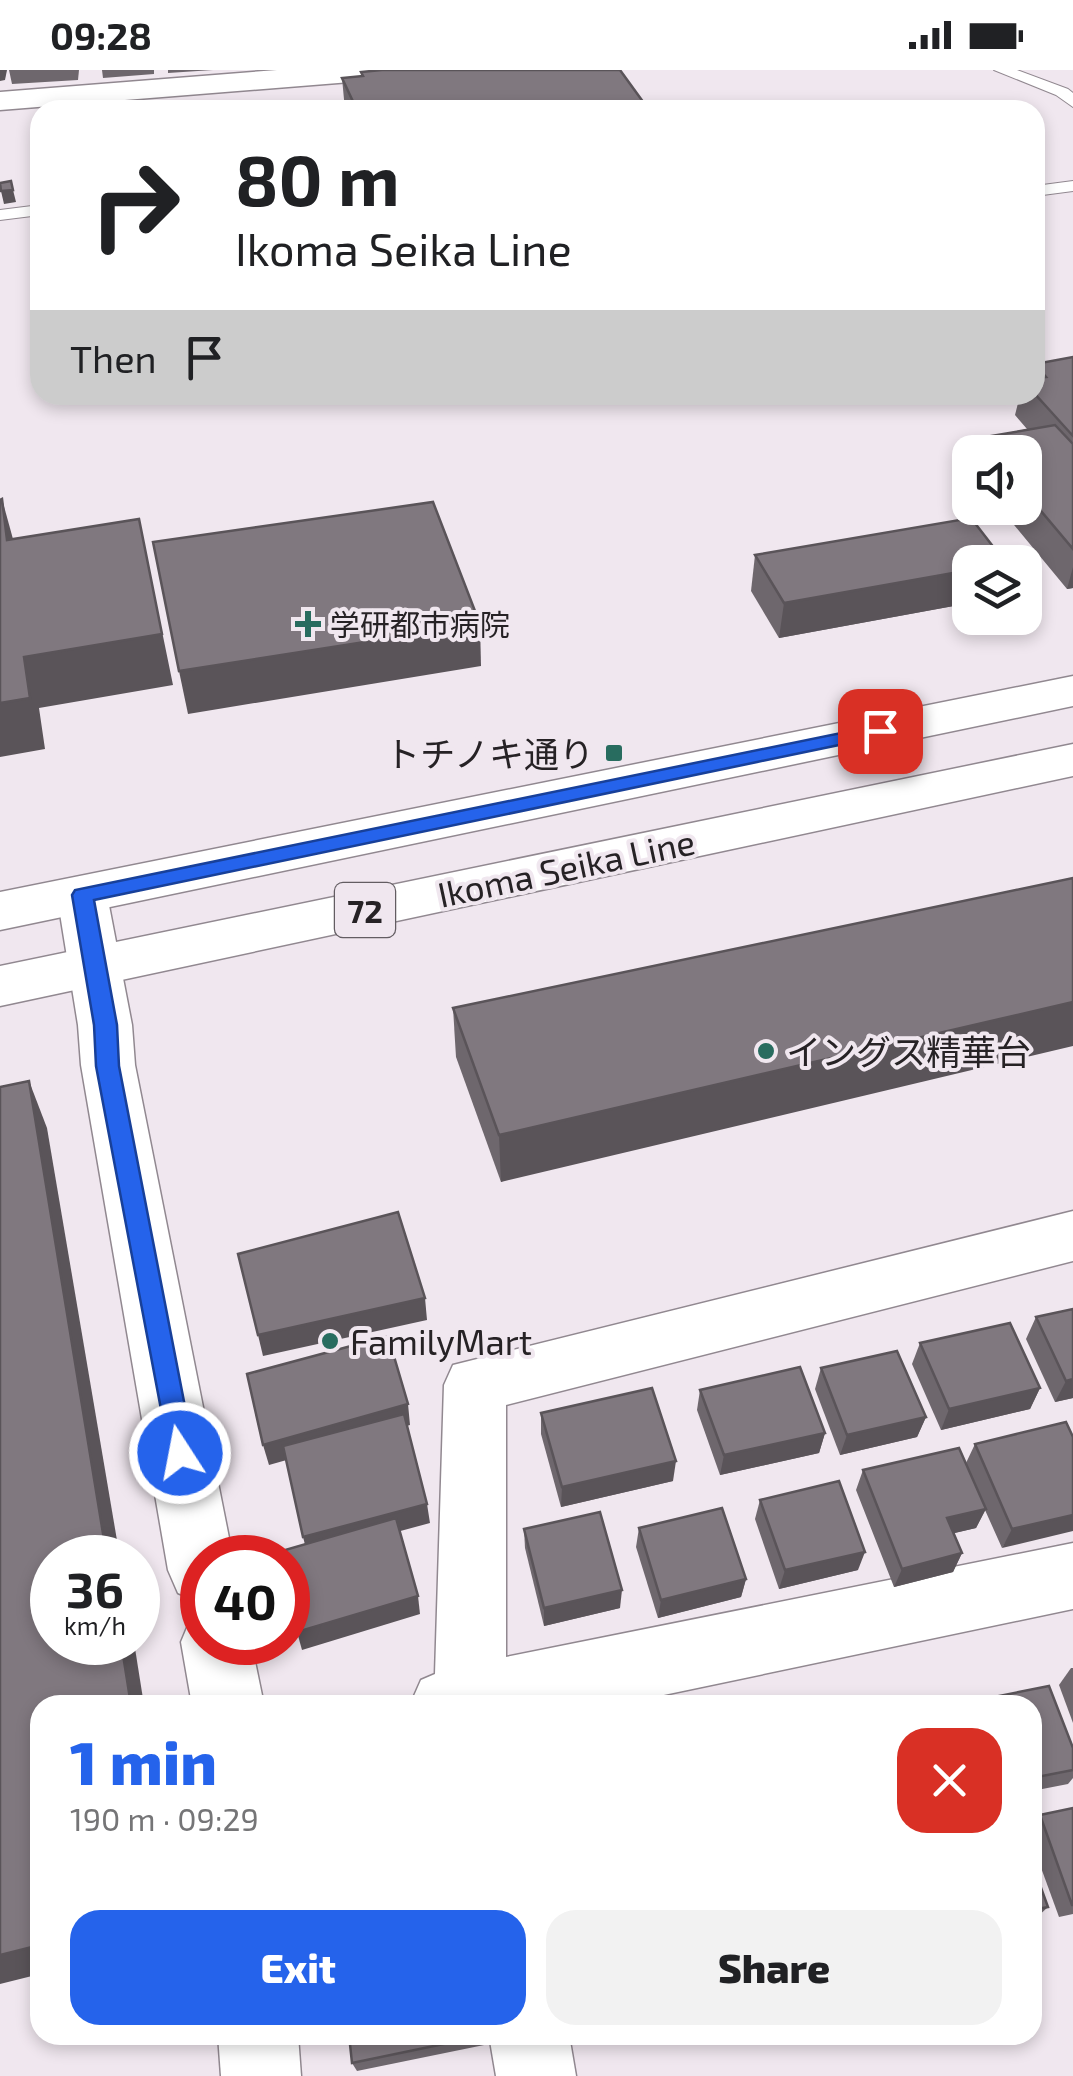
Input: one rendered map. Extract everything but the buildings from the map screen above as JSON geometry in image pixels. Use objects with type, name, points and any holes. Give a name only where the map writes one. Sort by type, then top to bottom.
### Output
[{"type":"street","points":[[0,101],[388,70]]},
{"type":"street","name":"Ikoma Seika Line","points":[[0,911],[1073,692]]},
{"type":"street","name":"Ikoma Seika Line","points":[[0,986],[1073,760]]},
{"type":"street","points":[[82,895],[106,1025],[108,1066],[195,1535]]},
{"type":"street","points":[[462,1695],[475,1385],[1073,1236]]},
{"type":"street","points":[[500,1695],[1073,1576]]},
{"type":"street","points":[[220,1665],[226,1695]]},
{"type":"street","points":[[259,2045],[261,2076]]},
{"type":"street","points":[[531,2045],[536,2076]]},
{"type":"lane","points":[[1002,70],[1062,92],[1073,102]]},
{"type":"lane","points":[[1045,190],[1073,186]]},
{"type":"lane","points":[[0,215],[30,211]]},
{"type":"place","name":"学研都市病院","points":[[308,624]]},
{"type":"place","name":"トチノキ通り","points":[[614,753]]},
{"type":"place","name":"イングス精華台","points":[[766,1051]]},
{"type":"place","name":"FamilyMart","points":[[330,1341]]},
{"type":"route","points":[[180,1453],[108,1066],[106,1025],[82,895],[880,731]]}]
